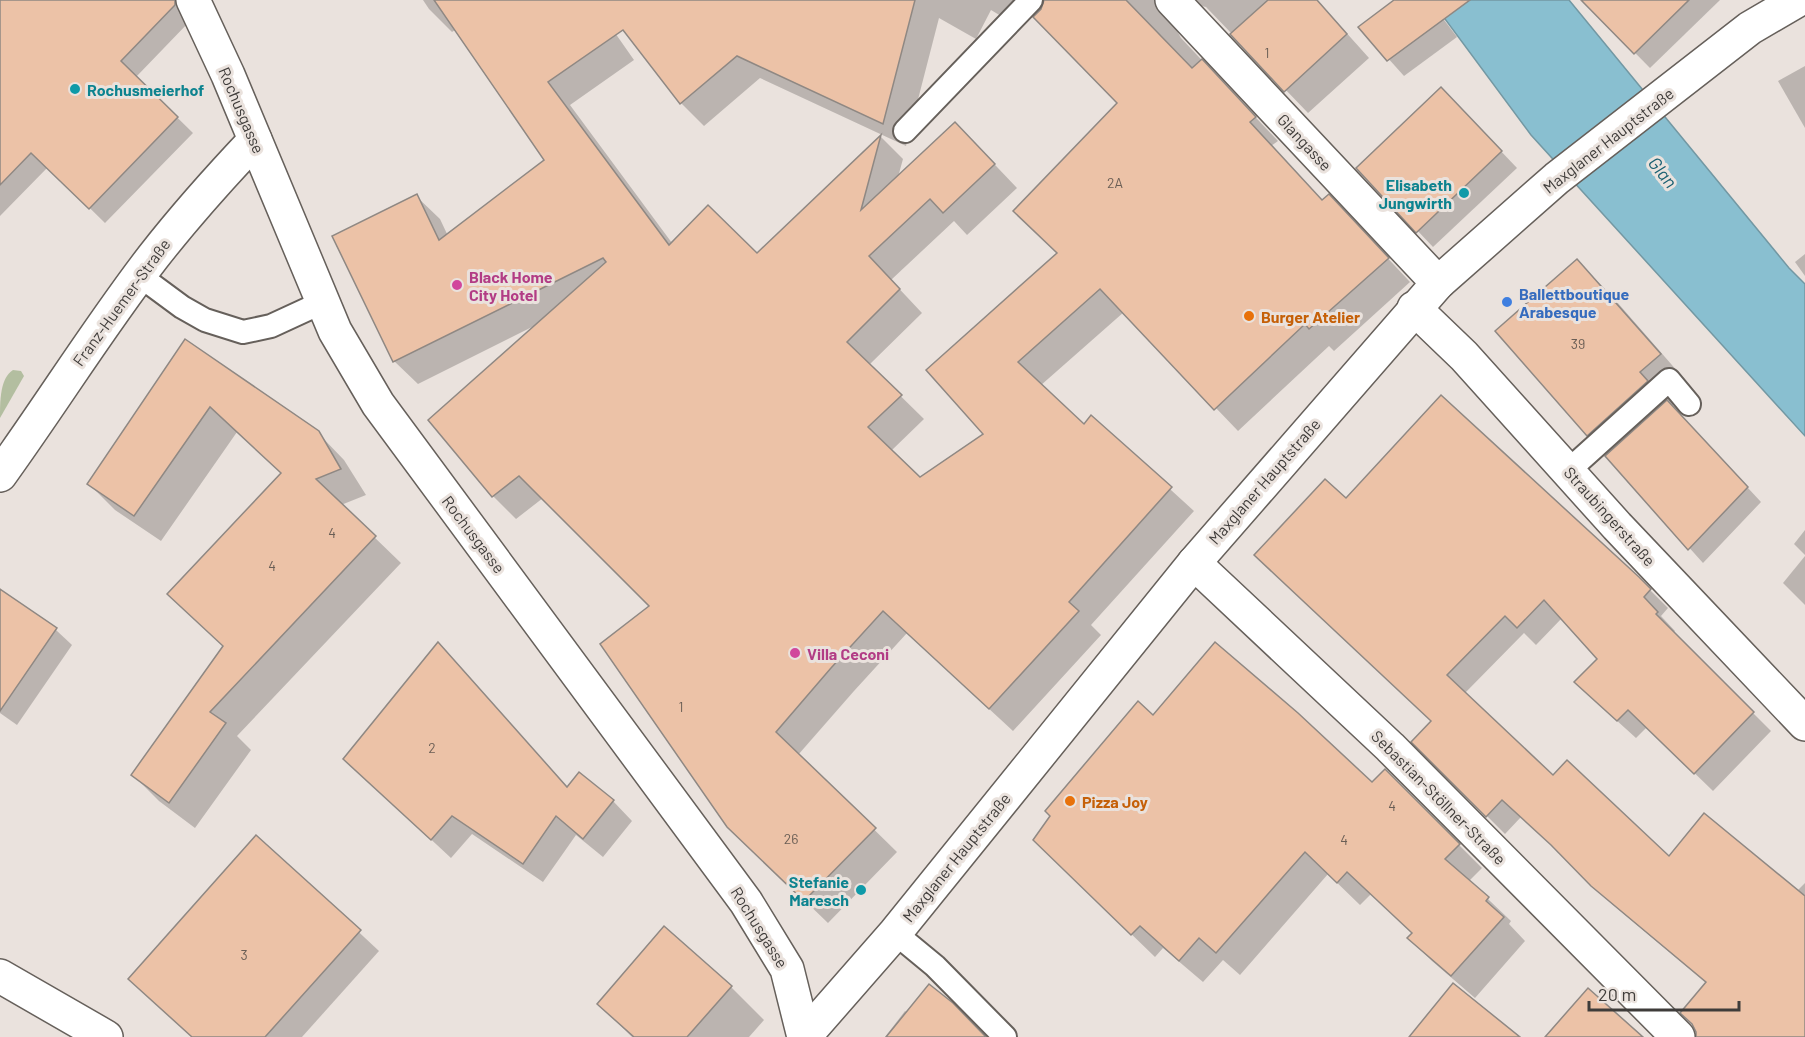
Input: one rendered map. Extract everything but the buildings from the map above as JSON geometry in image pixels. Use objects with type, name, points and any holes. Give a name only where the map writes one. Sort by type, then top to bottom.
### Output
[{"type":"street","name":"Rochusgasse","points":[[193,0],[228,75],[335,331],[378,405],[746,902],[787,969],[804,1037]]},
{"type":"street","name":"Glangasse","points":[[1172,0],[1438,283]]},
{"type":"street","name":"Maxglaner Hauptstraße","points":[[804,1037],[895,933],[1194,563],[1414,308],[1438,283],[1557,178],[1750,28],[1792,1]]},
{"type":"street","name":"Franz-Huemer-Straße","points":[[0,475],[63,381],[140,276],[205,192],[255,140]]},
{"type":"street","name":"Straubingerstraße","points":[[1414,308],[1464,356],[1617,526],[1805,724]]},
{"type":"street","name":"Sebastian-Stöllner-Straße","points":[[1194,563],[1390,747],[1678,1037]]},
{"type":"street","points":[[0,976],[106,1037]]},
{"type":"lane","points":[[905,131],[1031,0]]},
{"type":"lane","points":[[140,276],[182,307],[205,320],[243,332],[272,326],[322,302]]},
{"type":"lane","points":[[1569,471],[1669,380],[1689,404]]},
{"type":"lane","points":[[895,933],[935,966],[1005,1037]]},
{"type":"green space","points":[[13,370],[21,371],[24,376],[0,418],[3,384],[5,378]]},
{"type":"water","name":"Glan","points":[[1431,0],[1569,0],[1789,268],[1805,284],[1805,436],[1531,135]]},
{"type":"place","name":"Rochusmeierhof","points":[[75,89]]},
{"type":"place","name":"Elisabeth Jungwirth","points":[[1464,193]]},
{"type":"place","name":"Black Home City Hotel","points":[[457,285]]},
{"type":"place","name":"Ballettboutique Arabesque","points":[[1507,302]]},
{"type":"place","name":"Burger Atelier","points":[[1249,316]]},
{"type":"place","name":"Villa Ceconi","points":[[795,653]]},
{"type":"place","name":"Pizza Joy","points":[[1070,801]]},
{"type":"place","name":"Stefanie Maresch","points":[[861,890]]}]
